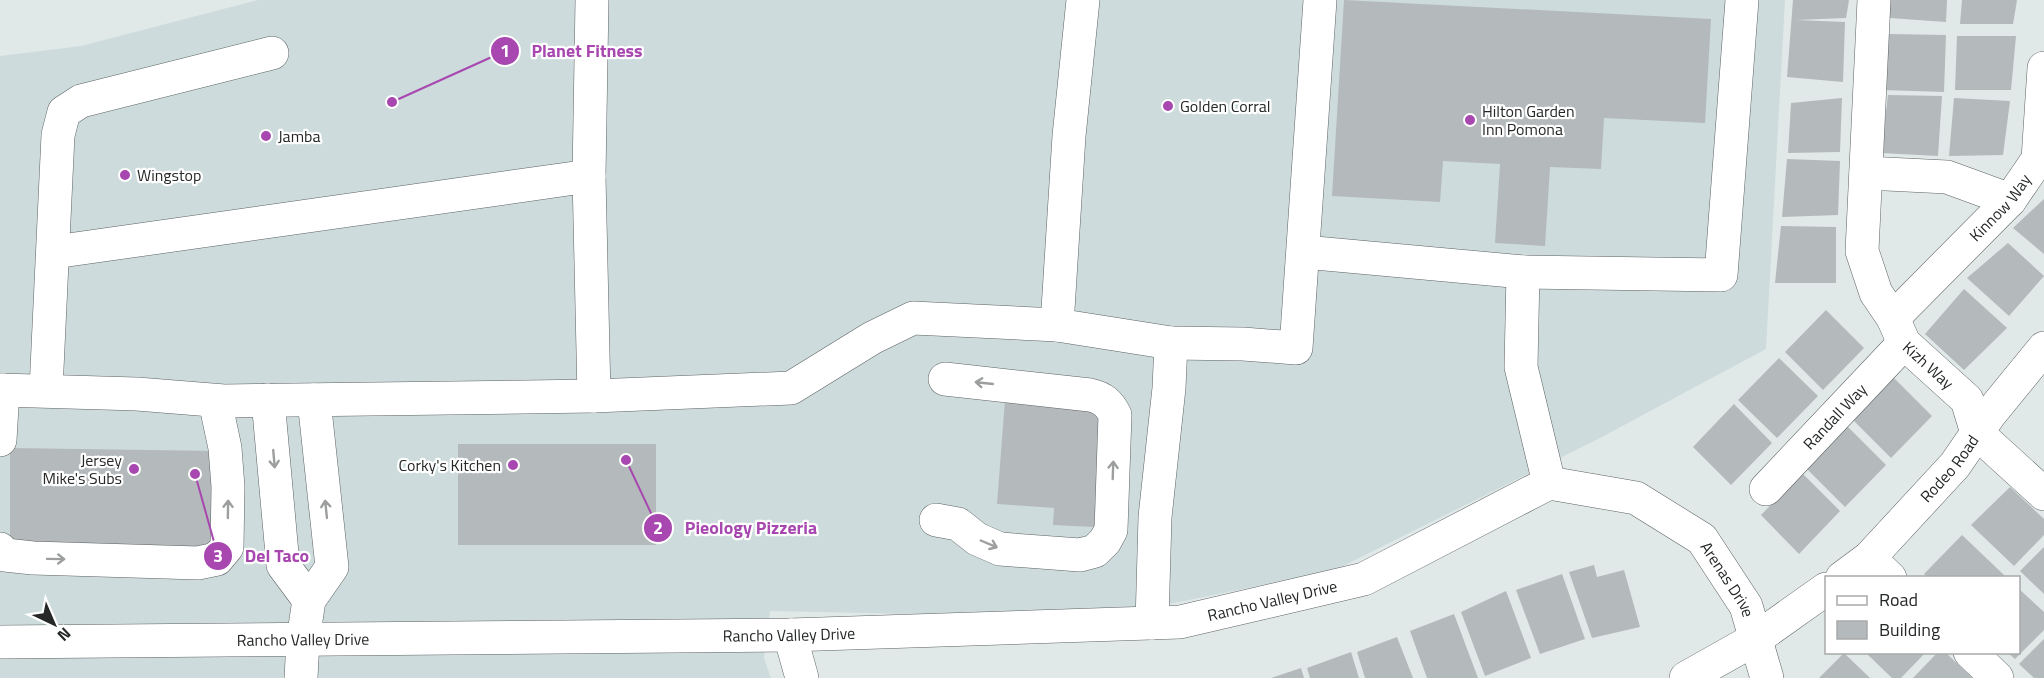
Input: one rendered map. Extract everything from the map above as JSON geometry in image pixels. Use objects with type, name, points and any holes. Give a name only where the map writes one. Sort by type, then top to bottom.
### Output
[{"type":"street","points":[[592,0],[589,176],[594,396]]},
{"type":"street","points":[[1057,325],[1069,136],[1083,0]]},
{"type":"street","points":[[0,440],[1,390],[137,394],[215,401],[594,396],[791,388],[872,338],[913,318],[1057,325],[1171,343],[1243,344],[1296,348],[1320,0]]},
{"type":"street","points":[[1304,252],[1523,272],[1721,275],[1742,0]]},
{"type":"street","name":"Kizh Way","points":[[1874,0],[1862,251],[1876,293],[1899,330],[1967,400],[1977,433]]},
{"type":"street","points":[[46,390],[58,135],[64,112],[81,101],[272,53]]},
{"type":"street","name":"Kinnow Way","points":[[1899,330],[2010,200],[2038,159],[2044,68]]},
{"type":"street","points":[[1866,173],[1947,177],[2010,200]]},
{"type":"street","points":[[54,252],[589,176]]},
{"type":"street","points":[[1523,272],[1521,367],[1549,483]]},
{"type":"street","name":"Randall Way","points":[[1766,489],[1899,330]]},
{"type":"street","points":[[1152,623],[1155,517],[1169,388],[1171,343]]},
{"type":"street","name":"Rodeo Road","points":[[1849,576],[1879,568],[1990,414],[2044,348]]},
{"type":"street","points":[[936,520],[958,524],[977,539],[1000,549],[1080,555],[1095,550],[1105,541],[1111,530],[1115,415],[1102,398],[945,379]]},
{"type":"street","points":[[268,400],[283,565],[309,600]]},
{"type":"street","points":[[301,678],[303,640],[309,600],[332,567],[314,400]]},
{"type":"street","points":[[0,549],[5,555],[33,558],[198,563],[217,559],[227,547],[228,487],[225,448],[215,401]]},
{"type":"street","points":[[1977,433],[2044,494]]},
{"type":"street","name":"Rancho Valley Drive","points":[[0,642],[790,635],[1180,622],[1364,579],[1549,483]]},
{"type":"street","name":"Arenas Drive","points":[[1549,483],[1636,498],[1702,539],[1746,606],[1767,678]]},
{"type":"street","points":[[1686,678],[1757,638],[1825,590]]},
{"type":"street","points":[[790,635],[802,678]]},
{"type":"street","points":[[1972,654],[1997,678]]},
{"type":"shaded area","points":[[258,0],[1785,0],[1766,349],[1598,439],[1335,570],[1101,618],[770,611],[764,658],[771,678],[0,678],[0,56],[81,46]]},
{"type":"building","name":"Hilton Garden Inn Pomona","points":[[1344,0],[1711,19],[1705,123],[1604,118],[1601,169],[1550,167],[1545,246],[1495,243],[1500,164],[1443,161],[1440,202],[1332,196]]},
{"type":"building","points":[[1793,0],[1849,0],[1846,18],[1796,20],[1845,22],[1843,82],[1787,77]]},
{"type":"building","points":[[1889,0],[1947,0],[1946,22],[1890,18]]},
{"type":"building","points":[[1962,0],[2017,0],[2013,24],[1960,24]]},
{"type":"building","points":[[1889,34],[1946,35],[1944,92],[1882,90]]},
{"type":"building","points":[[1957,36],[2016,36],[2011,90],[1955,90]]},
{"type":"building","points":[[1888,95],[1942,96],[1938,156],[1881,153]]},
{"type":"building","points":[[1842,98],[1840,152],[1788,153],[1791,103]]},
{"type":"building","points":[[1954,98],[2010,101],[2003,155],[1949,156]]},
{"type":"building","points":[[1787,159],[1840,161],[1838,215],[1782,217]]},
{"type":"building","points":[[2044,199],[2044,254],[2013,228]]},
{"type":"building","points":[[1781,226],[1836,227],[1836,283],[1775,283]]},
{"type":"building","points":[[2008,243],[2044,276],[2009,316],[1967,278]]},
{"type":"building","points":[[1964,289],[2007,328],[1964,370],[1925,334]]},
{"type":"building","points":[[1826,310],[1864,348],[1823,390],[1785,352]]},
{"type":"building","points":[[1779,358],[1818,396],[1777,438],[1738,400]]},
{"type":"building","points":[[1894,378],[1932,416],[1891,458],[1853,420]]},
{"type":"building","points":[[1005,400],[1103,407],[1094,527],[1053,525],[1054,508],[997,504]]},
{"type":"building","points":[[1734,404],[1772,443],[1731,485],[1693,447]]},
{"type":"building","points":[[1847,426],[1886,465],[1845,507],[1807,469]]},
{"type":"building","points":[[458,444],[656,444],[656,545],[458,545]]},
{"type":"building","points":[[10,448],[219,451],[218,547],[10,545]]},
{"type":"building","points":[[1802,473],[1840,511],[1799,554],[1761,515]]},
{"type":"building","points":[[2010,487],[2044,519],[2044,535],[2014,566],[1971,525]]},
{"type":"building","points":[[1962,535],[2004,575],[1926,576],[1924,574]]},
{"type":"building","points":[[2044,547],[2044,594],[2020,571]]},
{"type":"building","points":[[1594,565],[1597,577],[1624,570],[1640,627],[1592,638],[1569,572]]},
{"type":"building","points":[[1562,574],[1585,639],[1540,654],[1516,590]]},
{"type":"building","points":[[2020,590],[2044,612],[2044,630],[2020,654]]},
{"type":"building","points":[[1506,591],[1531,658],[1485,676],[1461,612]]},
{"type":"building","points":[[1454,614],[1478,678],[1427,678],[1410,631]]},
{"type":"building","points":[[1397,637],[1413,678],[1365,678],[1357,652]]},
{"type":"building","points":[[2044,639],[2044,678],[2034,678],[2019,664]]},
{"type":"building","points":[[1351,652],[1359,678],[1310,678],[1307,668]]},
{"type":"building","points":[[1845,654],[1870,678],[1819,678]]},
{"type":"building","points":[[1867,654],[1924,654],[1901,678],[1892,678]]},
{"type":"building","points":[[1936,654],[1947,654],[1972,678],[1913,678]]},
{"type":"building","points":[[2009,654],[2020,654],[2015,659]]},
{"type":"building","points":[[1301,668],[1304,678],[1271,678]]},
{"type":"place","name":"Planet Fitness","points":[[392,102]]},
{"type":"place","name":"Golden Corral","points":[[1168,106]]},
{"type":"place","name":"Hilton Garden Inn Pomona","points":[[1470,120]]},
{"type":"place","name":"Jamba","points":[[266,136]]},
{"type":"place","name":"Wingstop","points":[[125,175]]},
{"type":"place","name":"Pieology Pizzeria","points":[[626,460]]},
{"type":"place","name":"Corky's Kitchen","points":[[513,465]]},
{"type":"place","name":"Jersey Mike's Subs","points":[[134,469]]},
{"type":"place","name":"Del Taco","points":[[195,474]]}]
